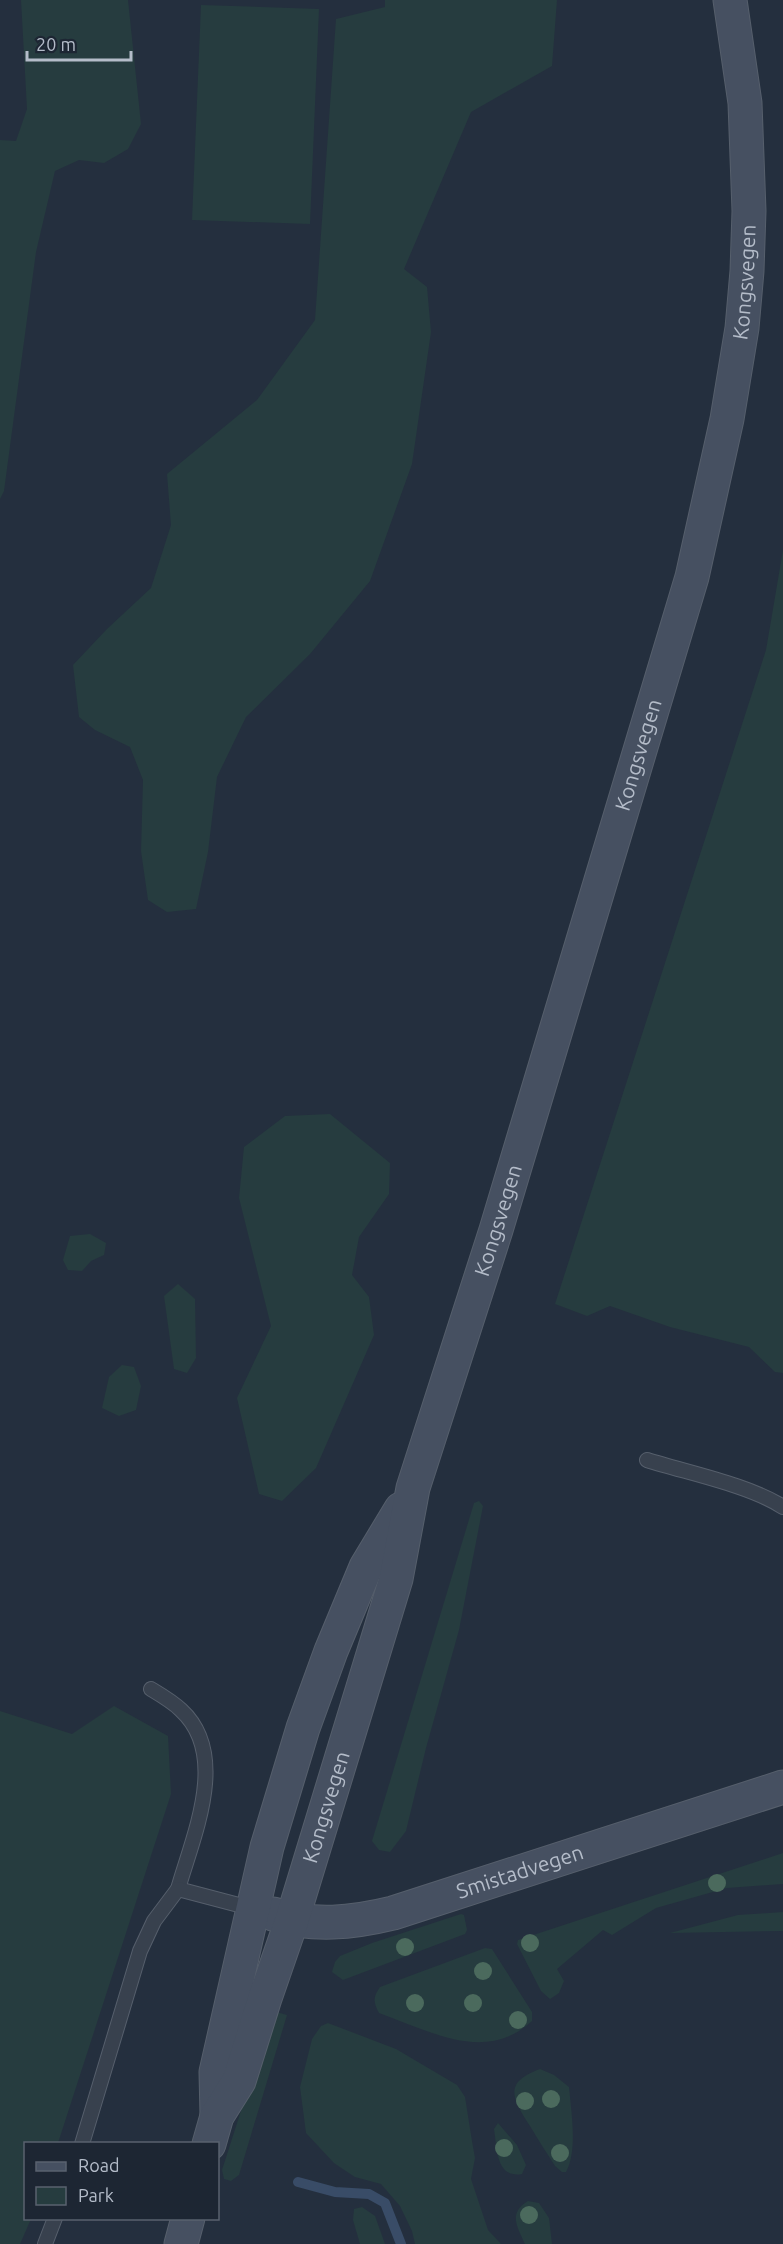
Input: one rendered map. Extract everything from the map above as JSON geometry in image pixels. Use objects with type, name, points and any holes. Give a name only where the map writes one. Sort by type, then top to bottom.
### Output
[{"type":"main road","name":"Kongsvegen","points":[[213,2130],[239,2081],[292,1920],[396,1579],[413,1488],[496,1230],[688,589],[727,419],[742,328],[749,211],[745,103],[730,0]]},
{"type":"main road","name":"Kongsvegen","points":[[213,2130],[216,2073],[267,1847],[299,1739],[331,1651],[366,1567],[413,1488]]},
{"type":"main road","name":"Smistadvegen","points":[[254,1909],[292,1920],[334,1923],[361,1921],[393,1913],[783,1787]]},
{"type":"main road","points":[[181,2244],[187,2220]]},
{"type":"lane","points":[[647,1460],[751,1491],[783,1507]]},
{"type":"lane","points":[[83,2142],[140,1951],[154,1921],[177,1889],[206,1792],[205,1757],[199,1734],[182,1710],[151,1689]]},
{"type":"lane","points":[[177,1889],[254,1909]]},
{"type":"lane","points":[[45,2244],[54,2220]]},
{"type":"green space","points":[[21,0],[128,0],[141,124],[128,149],[104,163],[79,160],[55,171],[36,252],[4,491],[0,499],[0,140],[16,141],[27,109]]},
{"type":"green space","points":[[385,0],[557,0],[552,66],[471,112],[404,269],[427,287],[431,332],[412,464],[370,581],[310,654],[246,717],[217,777],[208,852],[196,909],[167,912],[148,900],[141,851],[143,780],[130,747],[95,730],[79,717],[73,665],[151,588],[171,525],[167,474],[257,400],[315,320],[336,19],[385,7]]},
{"type":"green space","points":[[201,5],[319,9],[310,224],[192,220]]},
{"type":"green space","points":[[783,550],[783,1373],[775,1372],[749,1347],[670,1327],[610,1306],[587,1316],[555,1304],[766,650]]},
{"type":"green space","points":[[330,1114],[390,1163],[389,1194],[359,1237],[352,1275],[369,1297],[374,1335],[316,1468],[282,1501],[259,1494],[237,1398],[271,1326],[239,1198],[244,1147],[285,1116]]},
{"type":"green space","points":[[90,1234],[106,1243],[104,1255],[91,1261],[82,1271],[68,1270],[63,1260],[70,1236]]},
{"type":"green space","points":[[178,1284],[195,1299],[196,1358],[187,1373],[174,1369],[164,1296]]},
{"type":"green space","points":[[122,1365],[134,1367],[141,1386],[136,1410],[119,1416],[102,1408],[109,1377]]},
{"type":"green space","points":[[479,1501],[483,1506],[459,1630],[426,1748],[406,1831],[390,1852],[379,1850],[372,1841],[474,1503]]},
{"type":"green space","points":[[114,1706],[168,1736],[171,1794],[58,2142],[24,2142],[24,2220],[31,2220],[20,2244],[0,2244],[0,1711],[72,1734]]},
{"type":"green space","points":[[783,1853],[783,1884],[727,1888],[656,1908],[612,1935],[603,1930],[557,1969],[564,1981],[559,1993],[550,1999],[541,1991],[517,1944],[518,1940]]},
{"type":"green space","points":[[783,1912],[783,1931],[670,1933],[738,1915]]},
{"type":"green space","points":[[461,1914],[464,1915],[467,1930],[465,1934],[343,1980],[332,1972],[340,1956]]},
{"type":"green space","points":[[485,1948],[492,1949],[532,2012],[532,2021],[514,2034],[495,2040],[476,2042],[457,2040],[437,2035],[379,2013],[375,2000],[380,1987]]},
{"type":"green space","points":[[273,2011],[287,2015],[239,2175],[231,2181],[224,2179],[222,2170]]},
{"type":"green space","points":[[328,2023],[396,2049],[457,2085],[465,2097],[475,2158],[471,2179],[488,2230],[501,2244],[415,2244],[412,2231],[400,2206],[381,2184],[355,2177],[334,2163],[306,2133],[300,2087],[312,2039],[321,2026]]},
{"type":"green space","points":[[540,2069],[554,2075],[569,2087],[573,2142],[570,2163],[566,2172],[562,2172],[555,2166],[519,2108],[514,2093],[520,2080]]},
{"type":"green space","points":[[498,2123],[517,2145],[526,2165],[522,2174],[507,2172],[499,2160],[494,2129]]},
{"type":"green space","points":[[528,2201],[539,2203],[549,2218],[552,2244],[525,2244],[517,2226],[516,2215]]},
{"type":"green space","points":[[362,2207],[375,2216],[385,2244],[360,2244],[353,2220],[354,2209]]},
{"type":"waterway","points":[[298,2182],[335,2192],[369,2194],[385,2203],[401,2244]]}]
